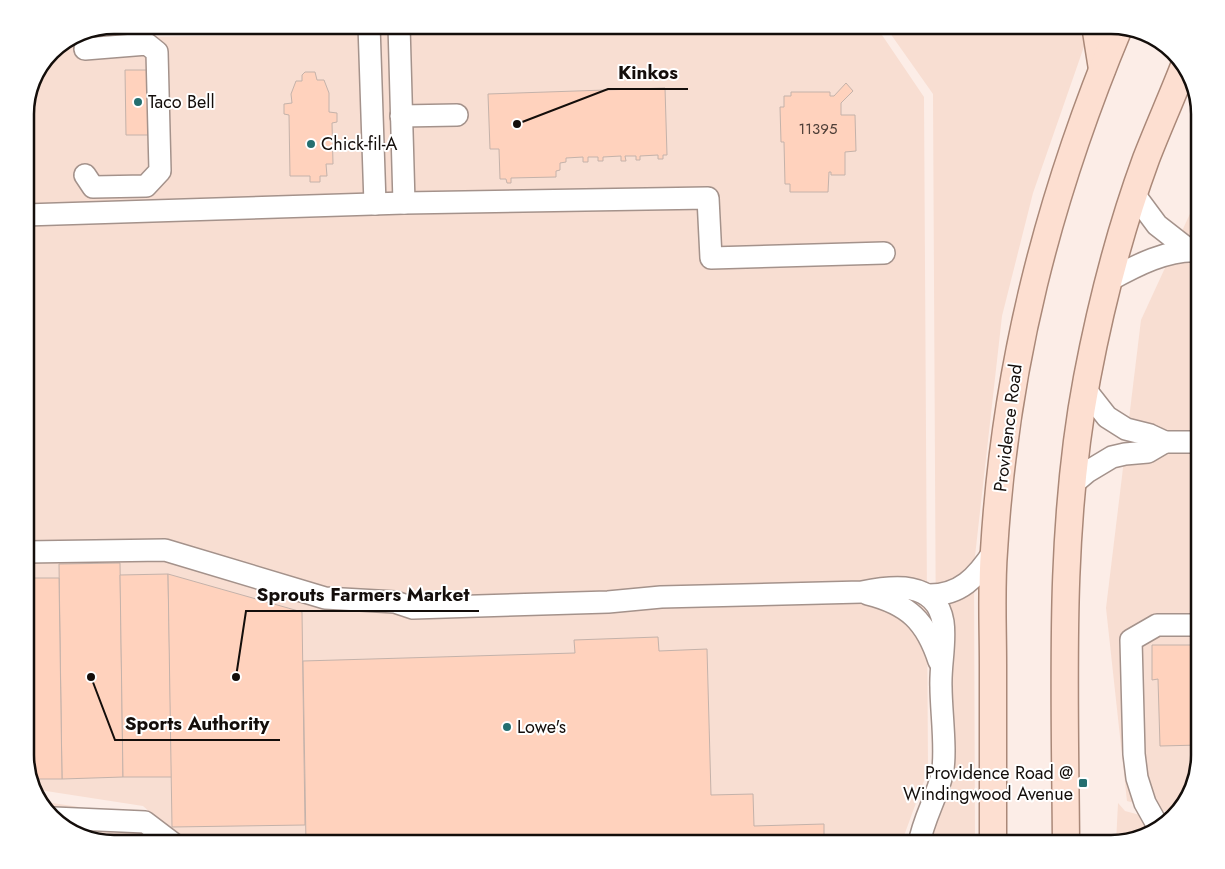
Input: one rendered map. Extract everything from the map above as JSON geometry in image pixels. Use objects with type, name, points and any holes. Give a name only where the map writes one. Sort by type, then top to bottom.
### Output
[{"type":"main road","points":[[1096,34],[1102,69]]},
{"type":"main road","name":"Providence Road","points":[[993,835],[994,551],[1009,404],[1028,302],[1054,206],[1102,69],[1117,34]]},
{"type":"main road","points":[[1066,835],[1066,601],[1074,483],[1085,389],[1108,281],[1134,194],[1181,74]]},
{"type":"street","points":[[369,34],[375,204]]},
{"type":"street","points":[[399,34],[404,203]]},
{"type":"street","points":[[85,49],[147,44],[157,52],[160,171],[146,186],[93,187],[85,175]]},
{"type":"street","points":[[401,116],[457,115]]},
{"type":"street","points":[[1134,194],[1144,211],[1157,225],[1191,249]]},
{"type":"street","points":[[34,215],[404,203],[708,198],[711,258],[884,253]]},
{"type":"street","points":[[1108,281],[1143,263],[1191,252]]},
{"type":"street","points":[[1085,389],[1098,408],[1126,430],[1150,434],[1165,442],[1191,442]]},
{"type":"street","points":[[1074,483],[1087,472],[1112,457],[1148,452],[1165,442]]},
{"type":"street","points":[[34,552],[165,550],[325,598],[395,602],[413,608],[608,602],[661,597],[862,592],[902,587],[927,595],[941,595],[963,587],[984,566],[994,551]]},
{"type":"street","points":[[862,592],[885,598],[911,612],[928,633],[940,666]]},
{"type":"street","points":[[921,835],[924,821],[942,774],[940,666],[943,623],[938,607],[927,595]]},
{"type":"street","points":[[1156,822],[1145,803],[1137,778],[1134,754],[1131,640],[1157,625],[1191,625]]},
{"type":"street","points":[[64,818],[145,822],[162,835]]},
{"type":"shaded area","points":[[891,34],[1086,34],[1087,38],[1033,193],[1002,316],[974,565],[975,835],[932,835],[934,825],[936,654],[933,94]]},
{"type":"shaded area","points":[[254,35],[882,35],[924,97],[928,770],[904,835],[176,835],[143,806],[42,790],[36,776],[34,760],[34,109],[36,93],[50,65],[74,44],[88,38]]},
{"type":"shaded area","points":[[1191,212],[1191,755],[1187,781],[1181,795],[1167,812],[1127,801],[1106,608],[1141,320]]},
{"type":"shaded area","points":[[49,803],[139,816],[161,835],[114,835],[92,832],[74,825],[65,819]]},
{"type":"shaded area","points":[[1118,803],[1125,811],[1158,820],[1137,831],[1116,835]]},
{"type":"building","name":"Taco Bell","points":[[125,70],[150,70],[151,135],[126,135]]},
{"type":"building","name":"Chick-fil-A","points":[[305,72],[315,72],[317,80],[324,80],[329,93],[329,112],[337,113],[337,122],[332,123],[333,164],[326,164],[327,176],[320,176],[320,182],[310,182],[310,176],[290,176],[289,115],[284,114],[284,104],[292,103],[291,94],[296,81],[302,81],[302,75]]},
{"type":"building","points":[[846,83],[853,91],[841,103],[841,115],[855,115],[856,151],[845,152],[845,175],[831,175],[831,172],[829,172],[828,192],[790,192],[790,184],[785,184],[784,142],[781,142],[780,107],[784,107],[784,96],[791,96],[791,92],[830,92],[830,96],[834,96]]},
{"type":"building","points":[[665,88],[667,155],[663,155],[663,159],[658,159],[658,155],[640,156],[640,160],[636,160],[636,156],[625,156],[626,161],[621,161],[621,156],[603,157],[603,161],[598,161],[598,157],[588,157],[588,162],[583,162],[583,157],[566,158],[566,162],[560,163],[560,170],[556,171],[556,177],[511,178],[511,183],[507,183],[506,179],[500,179],[499,149],[490,149],[488,94]]},
{"type":"building","points":[[120,563],[123,777],[62,779],[59,564]]},
{"type":"building","points":[[168,574],[172,777],[123,777],[120,575]]},
{"type":"building","points":[[168,574],[302,612],[305,825],[172,827]]},
{"type":"building","points":[[34,578],[59,578],[62,779],[37,779],[36,776],[34,760]]},
{"type":"building","name":"Lowe's","points":[[658,637],[659,651],[707,649],[711,795],[753,794],[754,826],[824,824],[824,835],[306,835],[303,661],[575,653],[574,640]]},
{"type":"building","points":[[1152,645],[1191,645],[1191,745],[1160,746],[1158,679],[1152,680]]},
{"type":"place","name":"Taco Bell","points":[[138,102]]},
{"type":"place","name":"Kinkos","points":[[517,124]]},
{"type":"place","name":"Chick-fil-A","points":[[311,144]]},
{"type":"place","name":"Sports Authority","points":[[91,677]]},
{"type":"place","name":"Sprouts Farmers Market","points":[[236,677]]},
{"type":"place","name":"Lowe's","points":[[507,727]]},
{"type":"place","name":"Providence Road @ Windingwood Avenue","points":[[1083,783]]}]
